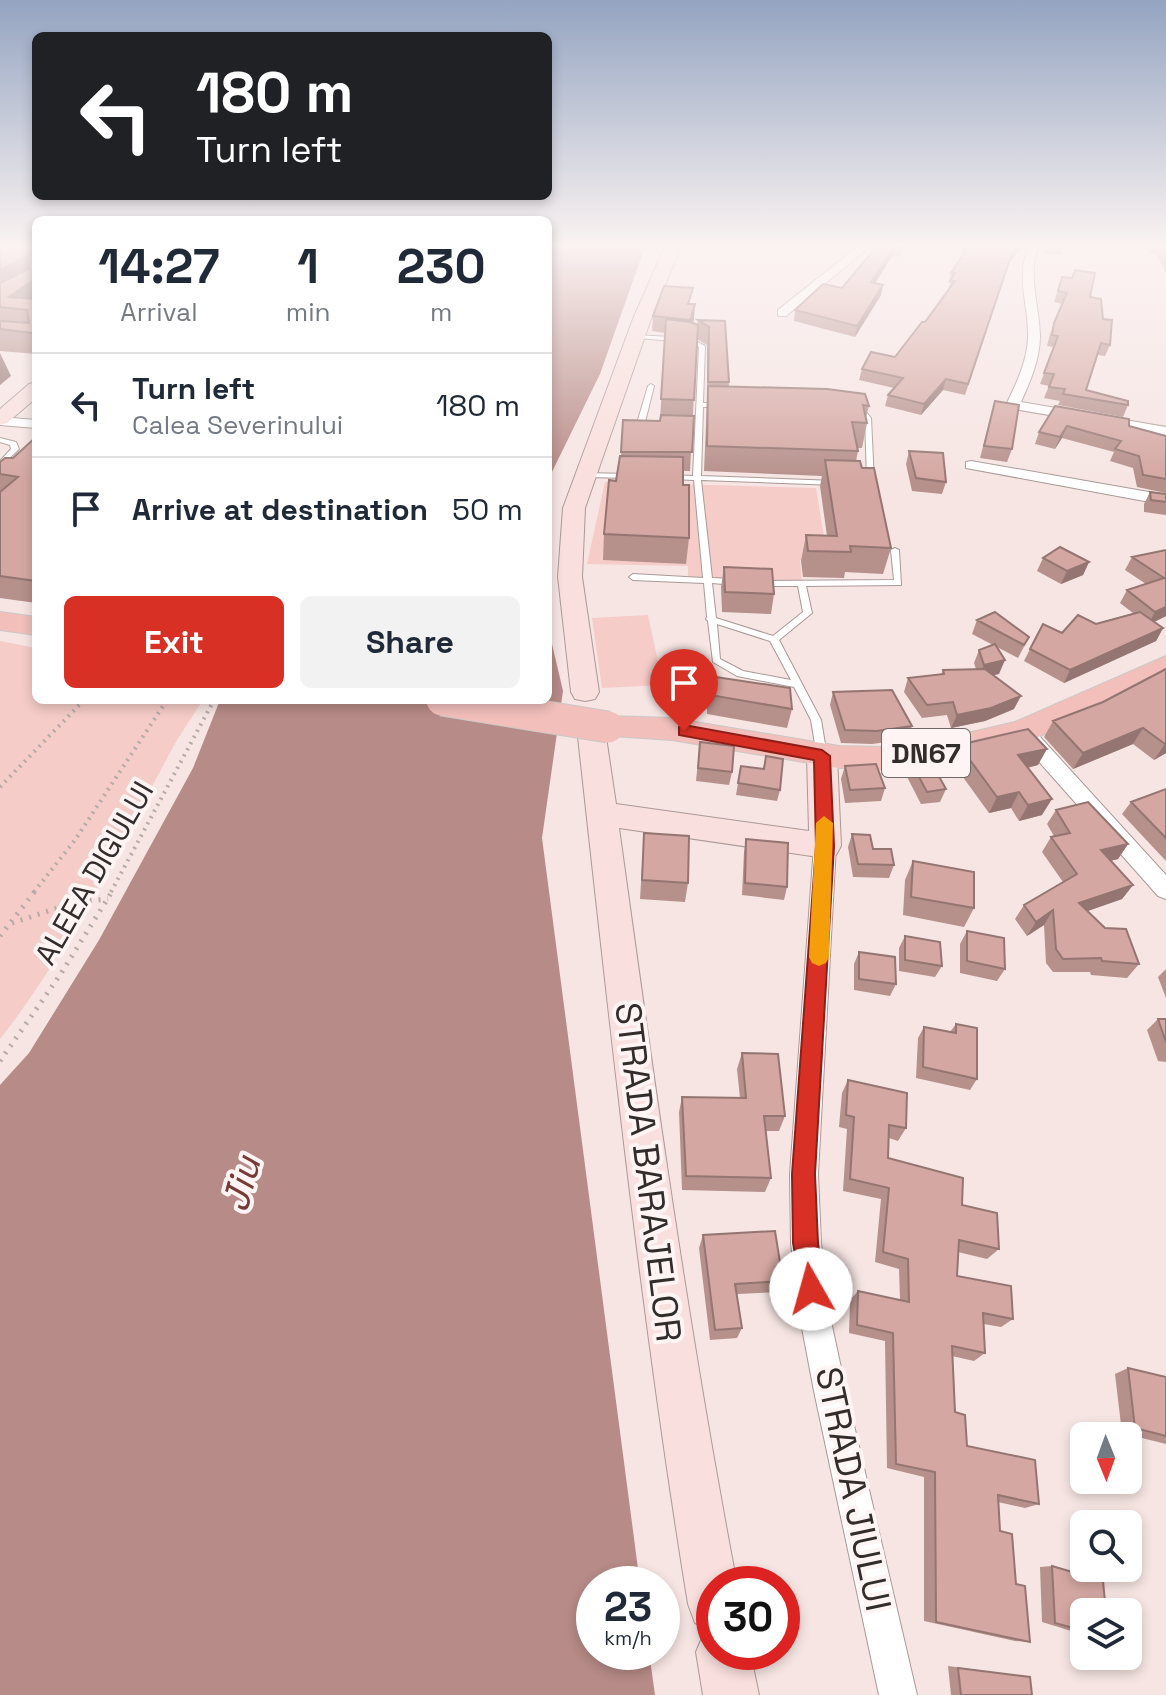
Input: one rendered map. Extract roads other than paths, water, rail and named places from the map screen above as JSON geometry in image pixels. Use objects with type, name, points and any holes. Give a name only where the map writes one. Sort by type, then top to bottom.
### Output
[{"type":"main road","points":[[585,692],[570,591],[569,550],[574,508],[641,323]]},
{"type":"main road","points":[[0,420],[32,394]]},
{"type":"main road","points":[[0,621],[32,625]]},
{"type":"main road","name":"DN67","points":[[468,704],[605,725],[672,729],[822,756],[884,758],[929,753],[1023,731],[1166,665]]},
{"type":"main road","name":"DN67","points":[[552,701],[605,725]]},
{"type":"main road","name":"STRADA BARAJELOR","points":[[605,725],[603,814],[650,1203],[707,1566]]},
{"type":"main road","name":"STRADA JIULUI","points":[[822,756],[825,846]]},
{"type":"main road","points":[[603,814],[825,846]]},
{"type":"main road","points":[[726,1670],[731,1695]]},
{"type":"street","points":[[1032,323],[1034,339],[1026,376],[1013,405],[1166,431]]},
{"type":"street","points":[[0,420],[32,424]]},
{"type":"street","points":[[971,465],[1166,500]]},
{"type":"street","points":[[1023,731],[1166,890]]},
{"type":"street","name":"STRADA JIULUI","points":[[825,846],[804,1174],[806,1243],[825,1365],[898,1695]]},
{"type":"lane","points":[[636,336],[698,342],[702,346],[697,477],[716,660],[740,674],[798,685]]},
{"type":"lane","points":[[651,386],[641,423],[650,428],[662,428]]},
{"type":"lane","points":[[700,405],[730,405]]},
{"type":"lane","points":[[845,411],[865,414],[868,418],[871,482],[866,484]]},
{"type":"lane","points":[[687,429],[699,430]]},
{"type":"lane","points":[[0,440],[13,444],[15,449],[0,465]]},
{"type":"lane","points":[[584,475],[641,476]]},
{"type":"lane","points":[[655,476],[851,483]]},
{"type":"lane","points":[[754,583],[898,583],[895,550]]},
{"type":"lane","points":[[633,577],[738,582]]},
{"type":"lane","points":[[774,639],[808,613],[802,585]]},
{"type":"lane","points":[[710,619],[774,639],[816,720],[822,756]]},
{"type":"water","points":[[552,323],[618,323],[600,374],[552,472]]},
{"type":"water","name":"Jiu","points":[[552,644],[563,691],[542,838],[638,1566],[576,1566],[576,1670],[652,1670],[655,1695],[0,1695],[0,1085],[29,1053],[99,940],[193,768],[218,704],[552,704]]}]
